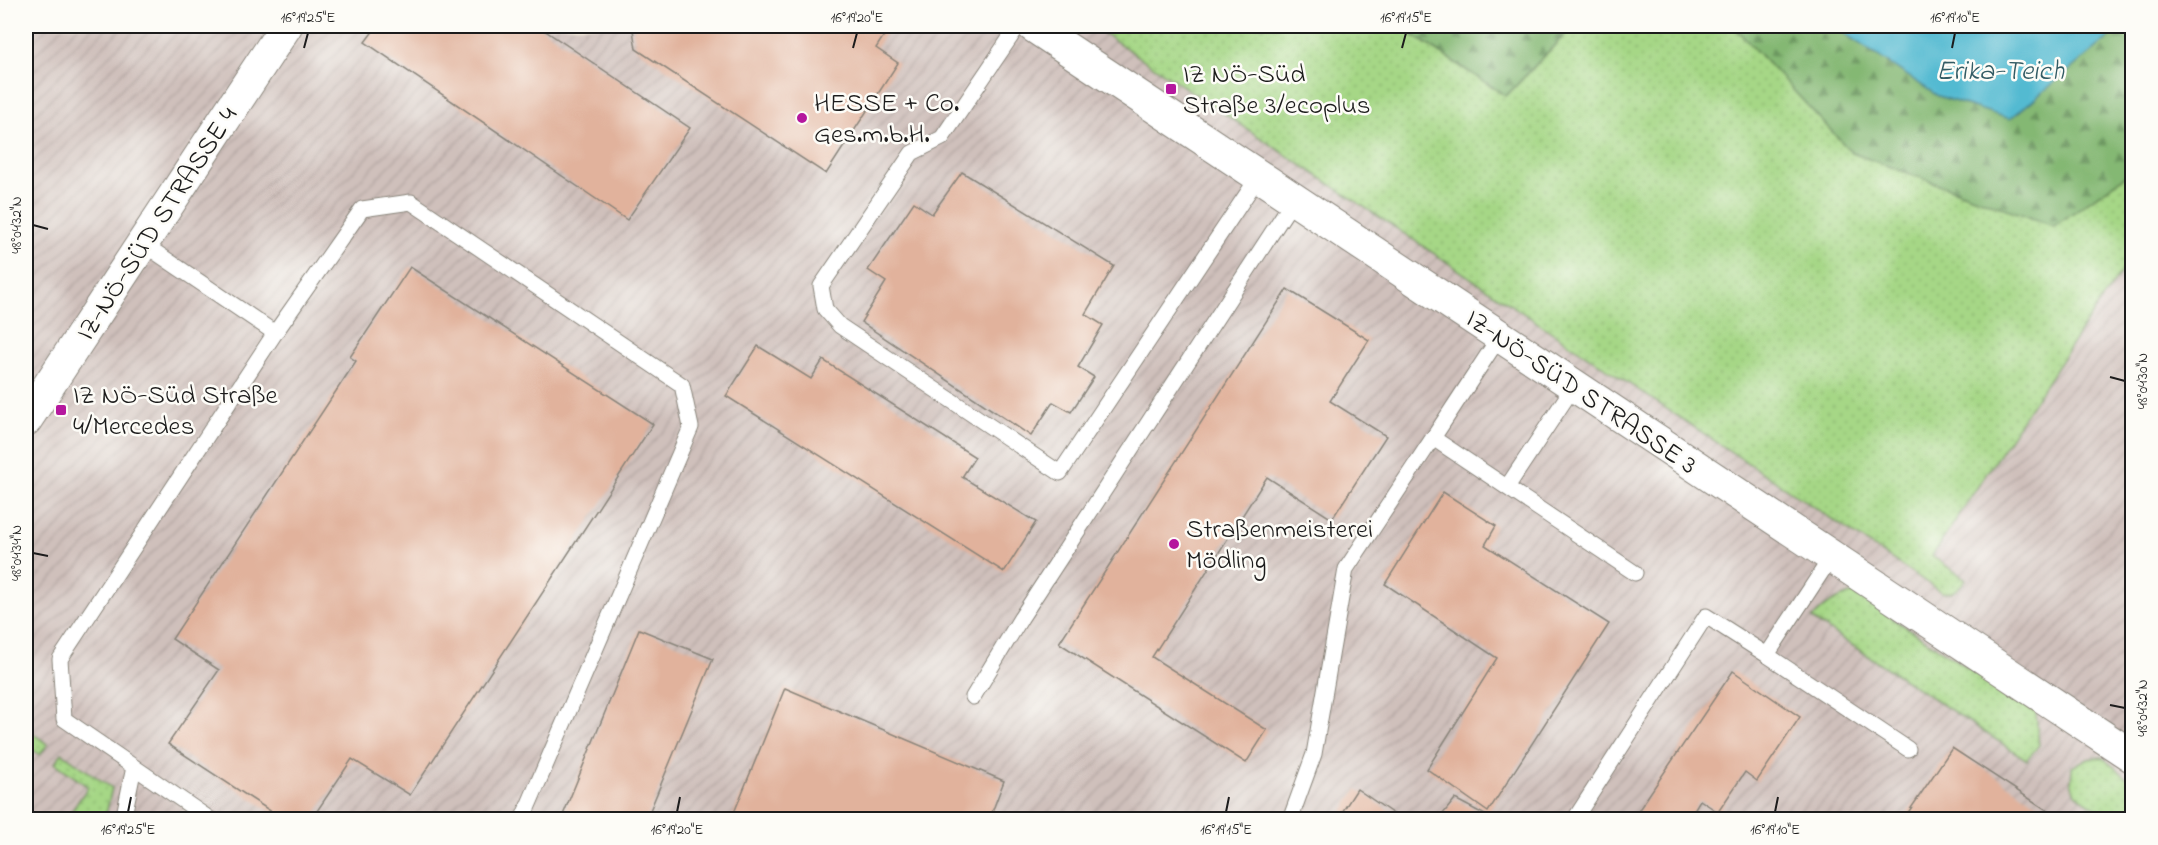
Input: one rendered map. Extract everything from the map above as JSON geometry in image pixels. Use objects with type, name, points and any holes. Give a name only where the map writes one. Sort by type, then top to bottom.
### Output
[{"type":"street","name":"IZ-NÖ-SÜD STRASSE 4","points":[[26,420],[286,26]]},
{"type":"street","name":"IZ-NÖ-SÜD STRASSE 3","points":[[1033,26],[2133,756]]},
{"type":"lane","points":[[1017,26],[942,138],[912,153],[821,286],[825,309],[840,326],[1060,473],[1259,176]]},
{"type":"lane","points":[[973,697],[1027,608],[1294,199]]},
{"type":"lane","points":[[210,819],[64,719],[60,659],[276,333],[362,209],[411,202],[682,385],[691,427],[522,819]]},
{"type":"lane","points":[[142,243],[276,333]]},
{"type":"lane","points":[[1290,819],[1314,754],[1346,569],[1500,336]]},
{"type":"lane","points":[[1507,487],[1574,386]]},
{"type":"lane","points":[[1433,438],[1635,573]]},
{"type":"lane","points":[[1767,655],[1832,556]]},
{"type":"lane","points":[[1574,819],[1706,616],[1908,749]]},
{"type":"lane","points":[[123,819],[134,767]]},
{"type":"shaded area","points":[[26,26],[2132,26],[2132,819],[26,819]]},
{"type":"green space","points":[[1093,26],[1399,26],[1506,96],[1573,26],[1733,26],[1740,33],[2054,226],[2132,171],[2132,257],[1932,556],[1966,579],[1953,592],[1941,592]]},
{"type":"green space","points":[[1399,26],[1573,26],[1506,96]]},
{"type":"green space","points":[[1733,26],[1833,26],[1835,28],[2132,26],[2132,171],[2054,226],[1852,153]]},
{"type":"green space","points":[[1854,593],[2036,712],[2039,745],[2027,760],[1812,619],[1831,603]]},
{"type":"green space","points":[[26,729],[48,744],[40,755],[26,745]]},
{"type":"green space","points":[[62,753],[112,788],[105,819],[66,819],[88,787],[55,763]]},
{"type":"green space","points":[[2102,757],[2132,782],[2132,819],[2114,819],[2075,794],[2071,782],[2072,767],[2086,759]]},
{"type":"water","name":"Erika-Teich","points":[[1833,26],[2123,26],[2010,119],[1938,96]]},
{"type":"building","points":[[377,26],[538,26],[690,128],[627,220],[365,42]]},
{"type":"building","name":"HESSE + Co. Ges.m.b.H.","points":[[636,26],[890,26],[876,48],[898,63],[826,174],[636,49],[633,30]]},
{"type":"building","points":[[962,172],[1114,266],[1085,314],[1103,325],[1078,367],[1094,377],[1071,412],[1053,402],[1031,436],[861,322],[886,282],[868,270],[914,202],[932,214]]},
{"type":"building","points":[[410,267],[653,424],[410,795],[352,759],[311,820],[284,820],[168,744],[219,670],[172,639],[356,361],[350,357]]},
{"type":"building","name":"Straßenmeisterei Mödling","points":[[1287,289],[1369,340],[1330,401],[1386,436],[1332,519],[1267,477],[1152,657],[1267,730],[1246,763],[1059,643]]},
{"type":"building","points":[[758,346],[811,379],[823,360],[975,457],[962,477],[1036,522],[1004,572],[726,396]]},
{"type":"building","points":[[1443,492],[1496,526],[1485,545],[1609,624],[1488,812],[1427,769],[1497,658],[1385,584]]},
{"type":"building","points":[[639,629],[713,659],[646,820],[561,820]]},
{"type":"building","points":[[1733,671],[1800,717],[1757,781],[1745,772],[1718,812],[1700,800],[1688,820],[1632,820]]},
{"type":"building","points":[[785,688],[1004,781],[989,820],[731,820]]},
{"type":"building","points":[[1952,748],[2062,820],[1903,820]]},
{"type":"building","points":[[1357,789],[1402,820],[1337,820]]},
{"type":"building","points":[[1455,799],[1489,817],[1487,820],[1438,820]]},
{"type":"place","name":"IZ NÖ-Süd Straße 3/ecoplus","points":[[1171,89]]},
{"type":"place","name":"HESSE + Co. Ges.m.b.H.","points":[[802,118]]},
{"type":"place","name":"IZ NÖ-Süd Straße 4/Mercedes","points":[[61,410]]},
{"type":"place","name":"Straßenmeisterei Mödling","points":[[1174,544]]}]
